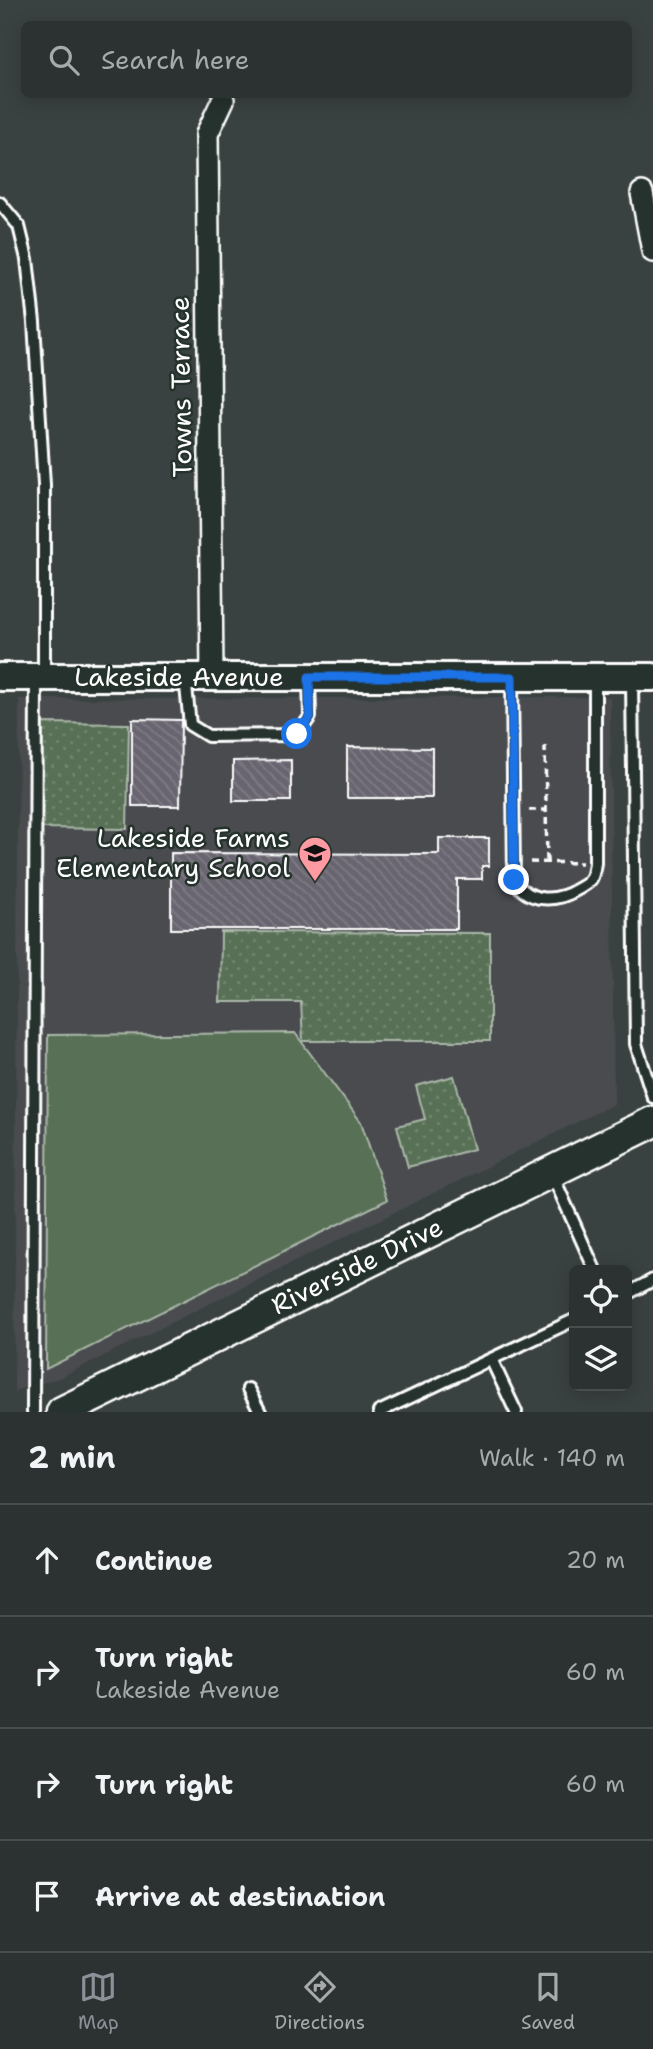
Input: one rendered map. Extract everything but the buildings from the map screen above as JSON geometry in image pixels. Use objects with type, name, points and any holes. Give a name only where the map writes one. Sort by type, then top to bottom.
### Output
[{"type":"main road","name":"Riverside Drive","points":[[62,1412],[653,1122]]},
{"type":"street","name":"Towns Terrace","points":[[212,677],[207,134],[223,100]]},
{"type":"street","points":[[642,193],[653,251]]},
{"type":"street","name":"Lakeside Avenue","points":[[0,677],[643,677]]},
{"type":"lane","points":[[0,204],[19,226],[27,258],[34,322],[44,485],[33,1412]]},
{"type":"lane","points":[[185,677],[190,725],[208,736],[297,734],[310,717],[309,677]]},
{"type":"lane","points":[[512,677],[514,880],[520,889],[543,899],[566,897],[586,885],[592,877],[595,863],[595,677]]},
{"type":"lane","points":[[643,677],[636,1044],[653,1097]]},
{"type":"lane","points":[[550,1171],[593,1265]]},
{"type":"lane","points":[[632,1291],[653,1280]]},
{"type":"lane","points":[[379,1412],[569,1322]]},
{"type":"lane","points":[[492,1361],[516,1412]]},
{"type":"lane","points":[[248,1389],[260,1412]]},
{"type":"path","points":[[545,746],[547,862]]},
{"type":"path","points":[[514,862],[595,863]]},
{"type":"shaded area","name":"Lakeside Farms Elementary School","points":[[610,697],[614,1104],[59,1378],[14,1391],[19,699]]},
{"type":"green space","points":[[39,723],[129,724],[127,829],[37,828]]},
{"type":"green space","points":[[221,932],[490,933],[490,1041],[303,1041],[301,1002],[220,1002]]},
{"type":"green space","points":[[295,1033],[361,1122],[387,1200],[46,1369],[48,1035]]},
{"type":"green space","points":[[454,1076],[474,1149],[408,1167],[397,1126],[425,1119],[416,1086]]},
{"type":"place","name":"Lakeside Farms Elementary School","points":[[315,883]]},
{"type":"route","points":[[297,734],[310,717],[309,677],[512,677],[514,880]]}]
